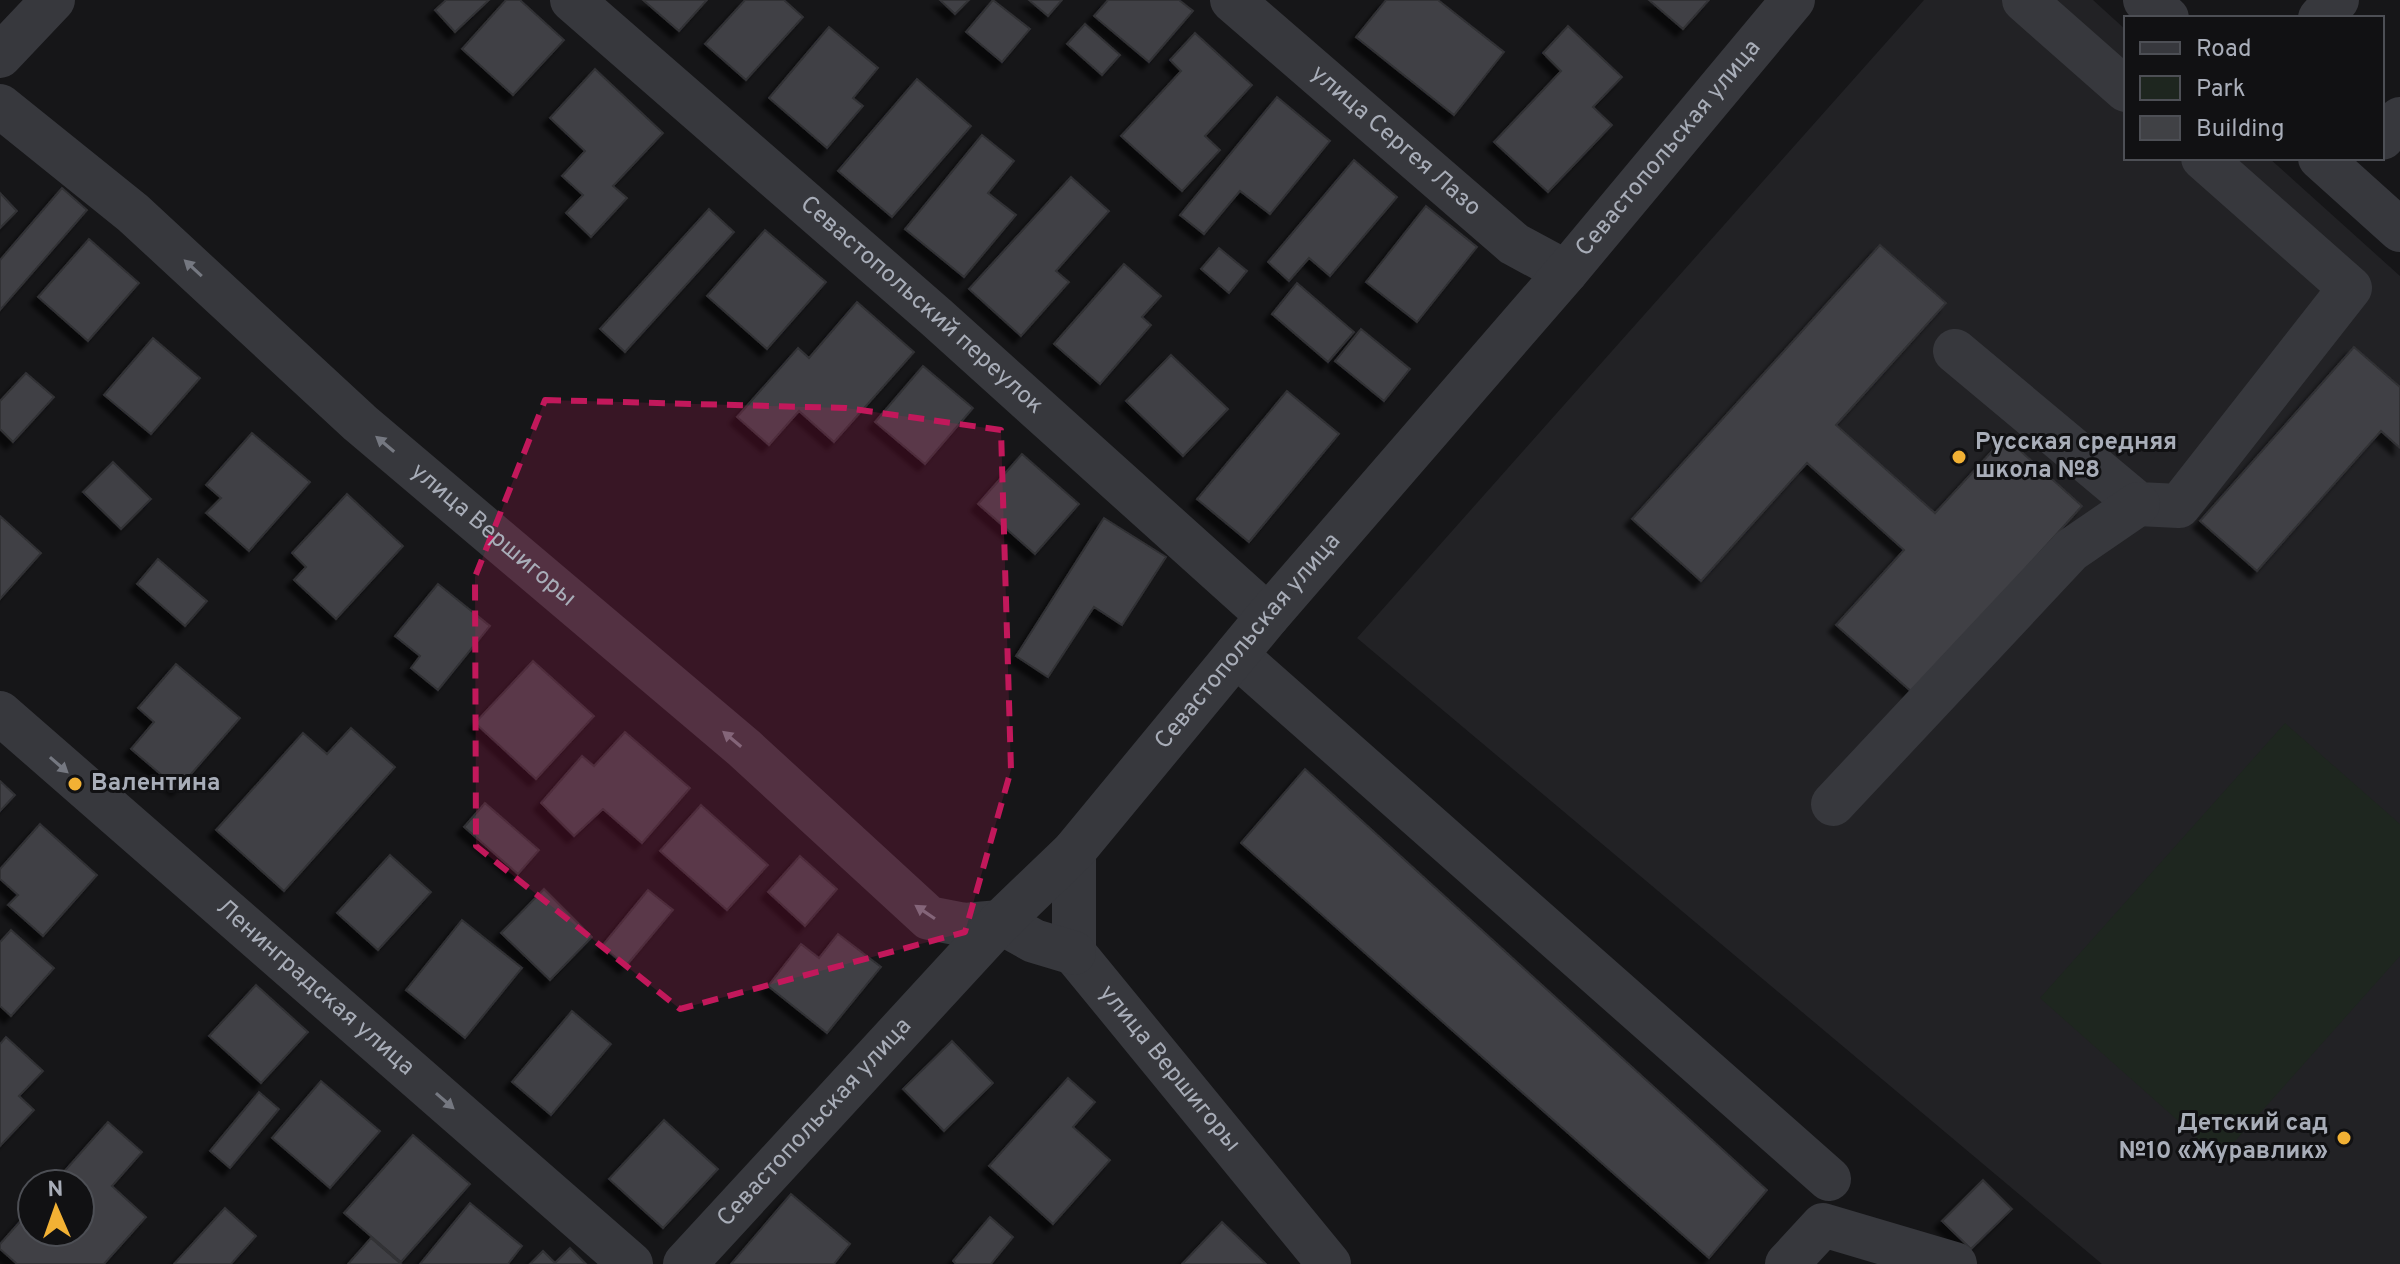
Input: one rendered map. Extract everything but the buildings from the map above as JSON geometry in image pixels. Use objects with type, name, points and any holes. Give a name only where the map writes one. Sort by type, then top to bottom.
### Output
[{"type":"street","points":[[0,56],[53,0]]},
{"type":"street","name":"Севастопольский переулок","points":[[572,0],[936,317],[1268,616]]},
{"type":"street","name":"улица Сергея Лазо","points":[[1232,0],[1514,244],[1566,272]]},
{"type":"street","name":"Севастопольская улица","points":[[685,1264],[1000,922],[1074,851],[1268,616],[1566,272],[1793,0]]},
{"type":"street","points":[[2024,0],[2124,88]]},
{"type":"street","points":[[2145,0],[2165,16]]},
{"type":"street","points":[[2322,16],[2337,0]]},
{"type":"street","name":"улица Вершигоры","points":[[0,106],[133,213],[360,423],[744,748],[929,918],[965,925],[1000,922]]},
{"type":"street","points":[[2384,136],[2400,119]]},
{"type":"street","points":[[1955,351],[2138,504],[2179,506],[2350,288],[2205,160]]},
{"type":"street","points":[[2342,165],[2400,230]]},
{"type":"street","points":[[1833,804],[2071,550],[2138,504]]},
{"type":"street","points":[[1236,655],[1829,1179]]},
{"type":"street","name":"Ленинградская улица","points":[[0,713],[631,1264]]},
{"type":"street","points":[[1000,922],[1034,941],[1074,953],[1074,851]]},
{"type":"street","name":"улица Вершигоры","points":[[1074,953],[1329,1264]]},
{"type":"street","points":[[1787,1264],[1823,1225],[1955,1264]]},
{"type":"highlighted area","points":[[545,400],[846,408],[1001,430],[1011,770],[965,932],[680,1009],[476,846],[475,577]]},
{"type":"shaded area","name":"Русская средняя школа №8","points":[[1924,0],[2093,0],[2124,28],[2124,160],[2271,160],[2400,276],[2400,1264],[2102,1264],[1357,638]]},
{"type":"green space","points":[[2285,723],[2400,824],[2400,956],[2220,1158],[2040,998]]},
{"type":"place","name":"Русская средняя школа №8","points":[[1959,457]]},
{"type":"place","name":"Валентина","points":[[75,784]]},
{"type":"place","name":"Детский сад №10 «Журавлик»","points":[[2344,1138]]}]
